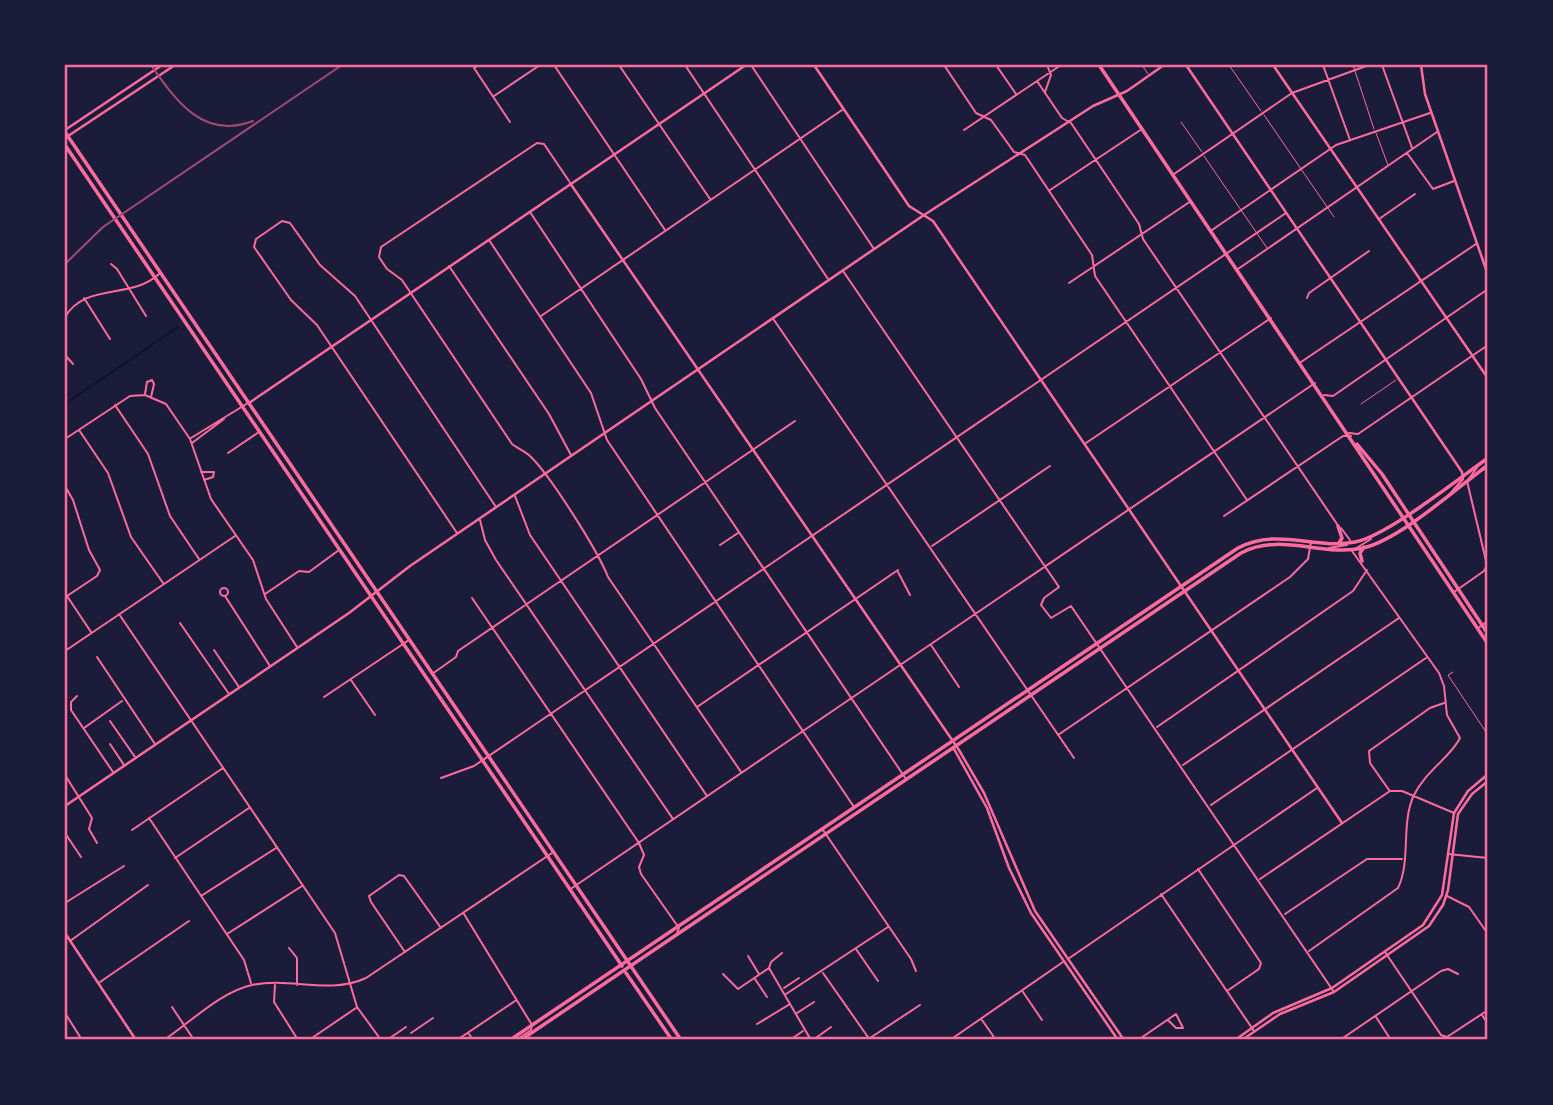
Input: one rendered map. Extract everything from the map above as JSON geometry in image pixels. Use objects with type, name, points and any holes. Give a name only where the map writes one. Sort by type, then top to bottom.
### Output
[{"type":"main road","points":[[1100,65],[1350,435],[1413,520],[1458,589],[1488,644]]},
{"type":"main road","points":[[65,134],[681,1040]]},
{"type":"main road","points":[[65,145],[672,1040]]},
{"type":"main road","points":[[1356,443],[1401,517],[1453,593],[1488,634]]},
{"type":"main road","points":[[1311,544],[1337,544],[1348,541],[1353,543],[1374,536],[1488,458]]},
{"type":"main road","points":[[519,1040],[666,945],[859,813],[951,743],[1250,542],[1282,537],[1324,549],[1355,551],[1413,520],[1488,465]]},
{"type":"main road","points":[[1337,544],[1342,540],[1338,526]]},
{"type":"main road","points":[[1362,561],[1360,552],[1364,547]]},
{"type":"main road","points":[[510,1040],[855,808],[955,747],[1029,693]]},
{"type":"street","points":[[65,134],[162,65]]},
{"type":"street","points":[[65,134],[174,65]]},
{"type":"street","points":[[479,65],[474,68],[510,122]]},
{"type":"street","points":[[493,97],[540,65]]},
{"type":"street","points":[[554,65],[666,231]]},
{"type":"street","points":[[620,65],[710,200]]},
{"type":"street","points":[[685,65],[829,280]]},
{"type":"street","points":[[190,439],[242,407],[748,65],[874,249]]},
{"type":"street","points":[[814,65],[909,206],[933,221],[1342,823]]},
{"type":"street","points":[[944,65],[976,113],[991,120],[1012,150],[1025,155],[1092,255],[1095,276],[1247,500]]},
{"type":"street","points":[[996,65],[1016,95]]},
{"type":"street","points":[[1045,93],[1051,71],[1047,65]]},
{"type":"street","points":[[964,130],[1060,65]]},
{"type":"street","points":[[65,806],[924,215],[1093,106],[1120,95],[1164,65]]},
{"type":"street","points":[[1185,65],[1463,475],[1450,494]]},
{"type":"street","points":[[1273,65],[1487,377]]},
{"type":"street","points":[[1323,65],[1350,140]]},
{"type":"street","points":[[1174,174],[1292,93],[1368,65]]},
{"type":"street","points":[[1382,65],[1412,148]]},
{"type":"street","points":[[1421,65],[1431,113],[1488,275]]},
{"type":"street","points":[[1037,81],[1067,123],[1071,123],[1139,224],[1142,234],[1176,288],[1348,541],[1324,549]]},
{"type":"street","points":[[540,316],[843,109]]},
{"type":"street","points":[[1212,230],[1331,149],[1431,113]]},
{"type":"street","points":[[1049,191],[1143,128]]},
{"type":"street","points":[[1238,269],[1438,131]]},
{"type":"street","points":[[741,773],[608,577],[599,557],[544,475],[530,456],[507,437],[402,280],[385,266],[378,251],[533,144],[540,142],[570,183],[955,747],[986,808],[1019,889],[1118,1040]]},
{"type":"street","points":[[1406,153],[1433,189],[1455,180]]},
{"type":"street","points":[[1379,219],[1415,194]]},
{"type":"street","points":[[1069,283],[1192,201]]},
{"type":"street","points":[[529,212],[641,379],[705,483],[905,778]]},
{"type":"street","points":[[441,778],[469,769],[1287,212]]},
{"type":"street","points":[[457,534],[317,325],[291,300],[256,250],[254,241],[286,221],[320,265],[350,290],[496,507]]},
{"type":"street","points":[[488,239],[591,393],[607,440],[859,813]]},
{"type":"street","points":[[1301,362],[1477,243]]},
{"type":"street","points":[[1307,298],[1368,251]]},
{"type":"street","points":[[111,264],[131,289],[146,316]]},
{"type":"street","points":[[449,266],[549,414],[572,456]]},
{"type":"street","points":[[843,270],[1059,587],[1044,598],[1041,605],[1051,618],[1071,606],[1333,990]]},
{"type":"street","points":[[65,317],[84,298],[131,289],[160,273]]},
{"type":"street","points":[[1324,395],[1332,396],[1488,289]]},
{"type":"street","points":[[84,298],[110,339]]},
{"type":"street","points":[[1085,444],[1271,318]]},
{"type":"street","points":[[774,320],[1073,758]]},
{"type":"street","points":[[1224,516],[1343,436],[1358,434],[1488,345]]},
{"type":"street","points":[[65,355],[73,364]]},
{"type":"street","points":[[145,395],[147,382],[152,380],[154,384],[151,397]]},
{"type":"street","points":[[570,889],[1315,383]]},
{"type":"street","points":[[65,439],[130,396],[145,395],[166,404],[190,439],[203,481],[255,566],[264,595],[298,648]]},
{"type":"street","points":[[115,405],[148,454],[170,516],[200,560]]},
{"type":"street","points":[[192,444],[224,418]]},
{"type":"street","points":[[432,674],[456,657],[458,651],[528,606],[795,421]]},
{"type":"street","points":[[79,429],[108,473],[131,537],[164,584]]},
{"type":"street","points":[[228,453],[259,432]]},
{"type":"street","points":[[1453,593],[1484,571],[1488,565],[1467,481],[1480,464]]},
{"type":"street","points":[[930,547],[1050,466]]},
{"type":"street","points":[[201,472],[214,472],[213,477],[203,481]]},
{"type":"street","points":[[65,486],[73,500],[89,550],[100,570],[97,576],[66,595],[91,633]]},
{"type":"street","points":[[514,495],[526,528],[707,796]]},
{"type":"street","points":[[479,519],[489,548],[673,820]]},
{"type":"street","points":[[720,545],[739,533]]},
{"type":"street","points":[[65,651],[236,535]]},
{"type":"street","points":[[1308,951],[1394,892],[1401,882],[1406,819],[1414,796],[1432,768],[1460,738],[1447,715],[1442,679],[1355,551],[1374,536]]},
{"type":"street","points":[[1058,735],[1300,569],[1311,544]]},
{"type":"street","points":[[264,595],[299,571],[309,572],[340,550]]},
{"type":"street","points":[[1156,727],[1353,591],[1367,569]]},
{"type":"street","points":[[697,707],[898,570],[910,595]]},
{"type":"street","points":[[225,596],[270,667]]},
{"type":"street","points":[[472,598],[639,842],[644,855],[639,867],[641,874],[679,928],[666,945]]},
{"type":"street","points":[[119,614],[341,942],[357,1007],[381,1040]]},
{"type":"street","points":[[1182,765],[1399,618]]},
{"type":"street","points":[[1480,627],[1488,621]]},
{"type":"street","points":[[180,623],[230,695]]},
{"type":"street","points":[[324,697],[410,640]]},
{"type":"street","points":[[930,644],[959,687]]},
{"type":"street","points":[[214,650],[239,688]]},
{"type":"street","points":[[97,657],[156,745]]},
{"type":"street","points":[[1209,806],[1427,657]]},
{"type":"street","points":[[351,679],[375,715]]},
{"type":"street","points":[[77,696],[71,706],[114,773]]},
{"type":"street","points":[[83,728],[122,701]]},
{"type":"street","points":[[1390,791],[1370,763],[1369,751],[1430,708],[1445,702]]},
{"type":"street","points":[[110,721],[136,758]]},
{"type":"street","points":[[110,744],[125,766]]},
{"type":"street","points":[[132,830],[224,768]]},
{"type":"street","points":[[65,775],[92,818],[89,829],[97,843]]},
{"type":"street","points":[[1235,1040],[1290,1009],[1333,990],[1429,926],[1444,896],[1456,813],[1488,777]]},
{"type":"street","points":[[950,1040],[1160,893],[1318,787]]},
{"type":"street","points":[[1259,879],[1390,791],[1402,791],[1456,813]]},
{"type":"street","points":[[175,858],[250,808]]},
{"type":"street","points":[[149,818],[244,960],[251,985]]},
{"type":"street","points":[[823,830],[916,971]]},
{"type":"street","points":[[65,833],[81,857]]},
{"type":"street","points":[[201,896],[277,848]]},
{"type":"street","points":[[164,1040],[227,996],[251,985],[350,985],[405,953],[553,852]]},
{"type":"street","points":[[1450,854],[1488,858]]},
{"type":"street","points":[[1284,915],[1367,859],[1404,859]]},
{"type":"street","points":[[65,903],[124,866]]},
{"type":"street","points":[[1197,868],[1261,963],[1259,969],[1227,992]]},
{"type":"street","points":[[405,953],[369,899],[370,894],[402,875],[441,929]]},
{"type":"street","points":[[70,941],[148,885]]},
{"type":"street","points":[[227,934],[303,886]]},
{"type":"street","points":[[1160,893],[1253,1030]]},
{"type":"street","points":[[1444,896],[1469,906],[1488,934]]},
{"type":"street","points":[[463,914],[532,1025],[531,1030],[519,1040]]},
{"type":"street","points":[[99,983],[189,921]]},
{"type":"street","points":[[786,994],[888,926]]},
{"type":"street","points":[[65,933],[136,1040]]},
{"type":"street","points":[[289,948],[297,958],[297,985]]},
{"type":"street","points":[[856,948],[878,981]]},
{"type":"street","points":[[723,974],[735,990],[769,968],[771,962],[782,953]]},
{"type":"street","points":[[1386,954],[1438,1032],[1444,1036],[1450,1035],[1488,1010]]},
{"type":"street","points":[[748,957],[760,974]]},
{"type":"street","points":[[1065,961],[1124,1040]]},
{"type":"street","points":[[769,968],[783,988],[804,1031],[812,1040],[831,1027]]},
{"type":"street","points":[[1340,1040],[1441,971],[1448,969],[1458,974]]},
{"type":"street","points":[[822,972],[869,1040],[920,1005]]},
{"type":"street","points":[[754,978],[767,997]]},
{"type":"street","points":[[783,988],[799,978]]},
{"type":"street","points":[[275,984],[274,1002],[298,1040]]},
{"type":"street","points":[[1023,991],[1042,1020]]},
{"type":"street","points":[[457,1040],[516,1001]]},
{"type":"street","points":[[797,1014],[814,1002]]},
{"type":"street","points":[[757,1024],[790,1003]]},
{"type":"street","points":[[172,1007],[194,1040]]},
{"type":"street","points":[[309,1040],[357,1007]]},
{"type":"street","points":[[65,1013],[82,1040]]},
{"type":"street","points":[[1138,1040],[1176,1014],[1183,1028],[1179,1030],[1168,1020]]},
{"type":"street","points":[[1482,1014],[1488,1024]]},
{"type":"street","points":[[1375,1017],[1391,1040]]},
{"type":"street","points":[[411,1033],[433,1018]]},
{"type":"street","points":[[981,1019],[996,1040]]},
{"type":"street","points":[[387,1040],[406,1027]]},
{"type":"street","points":[[1242,1040],[1253,1030]]},
{"type":"street","points":[[790,1040],[804,1031]]},
{"type":"street","points":[[468,1033],[473,1040]]},
{"type":"lane","points":[[1142,65],[1149,76]]},
{"type":"lane","points":[[1229,65],[1334,217]]},
{"type":"lane","points":[[1353,65],[1388,165]]},
{"type":"lane","points":[[1181,122],[1267,248]]},
{"type":"lane","points":[[1361,404],[1398,379]]},
{"type":"lane","points":[[1453,672],[1448,675],[1488,735]]},
{"type":"waterway","points":[[65,404],[178,327]]},
{"type":"railway","points":[[151,65],[181,104],[205,121],[235,126],[253,121]]},
{"type":"railway","points":[[65,264],[103,227],[342,65]]}]
